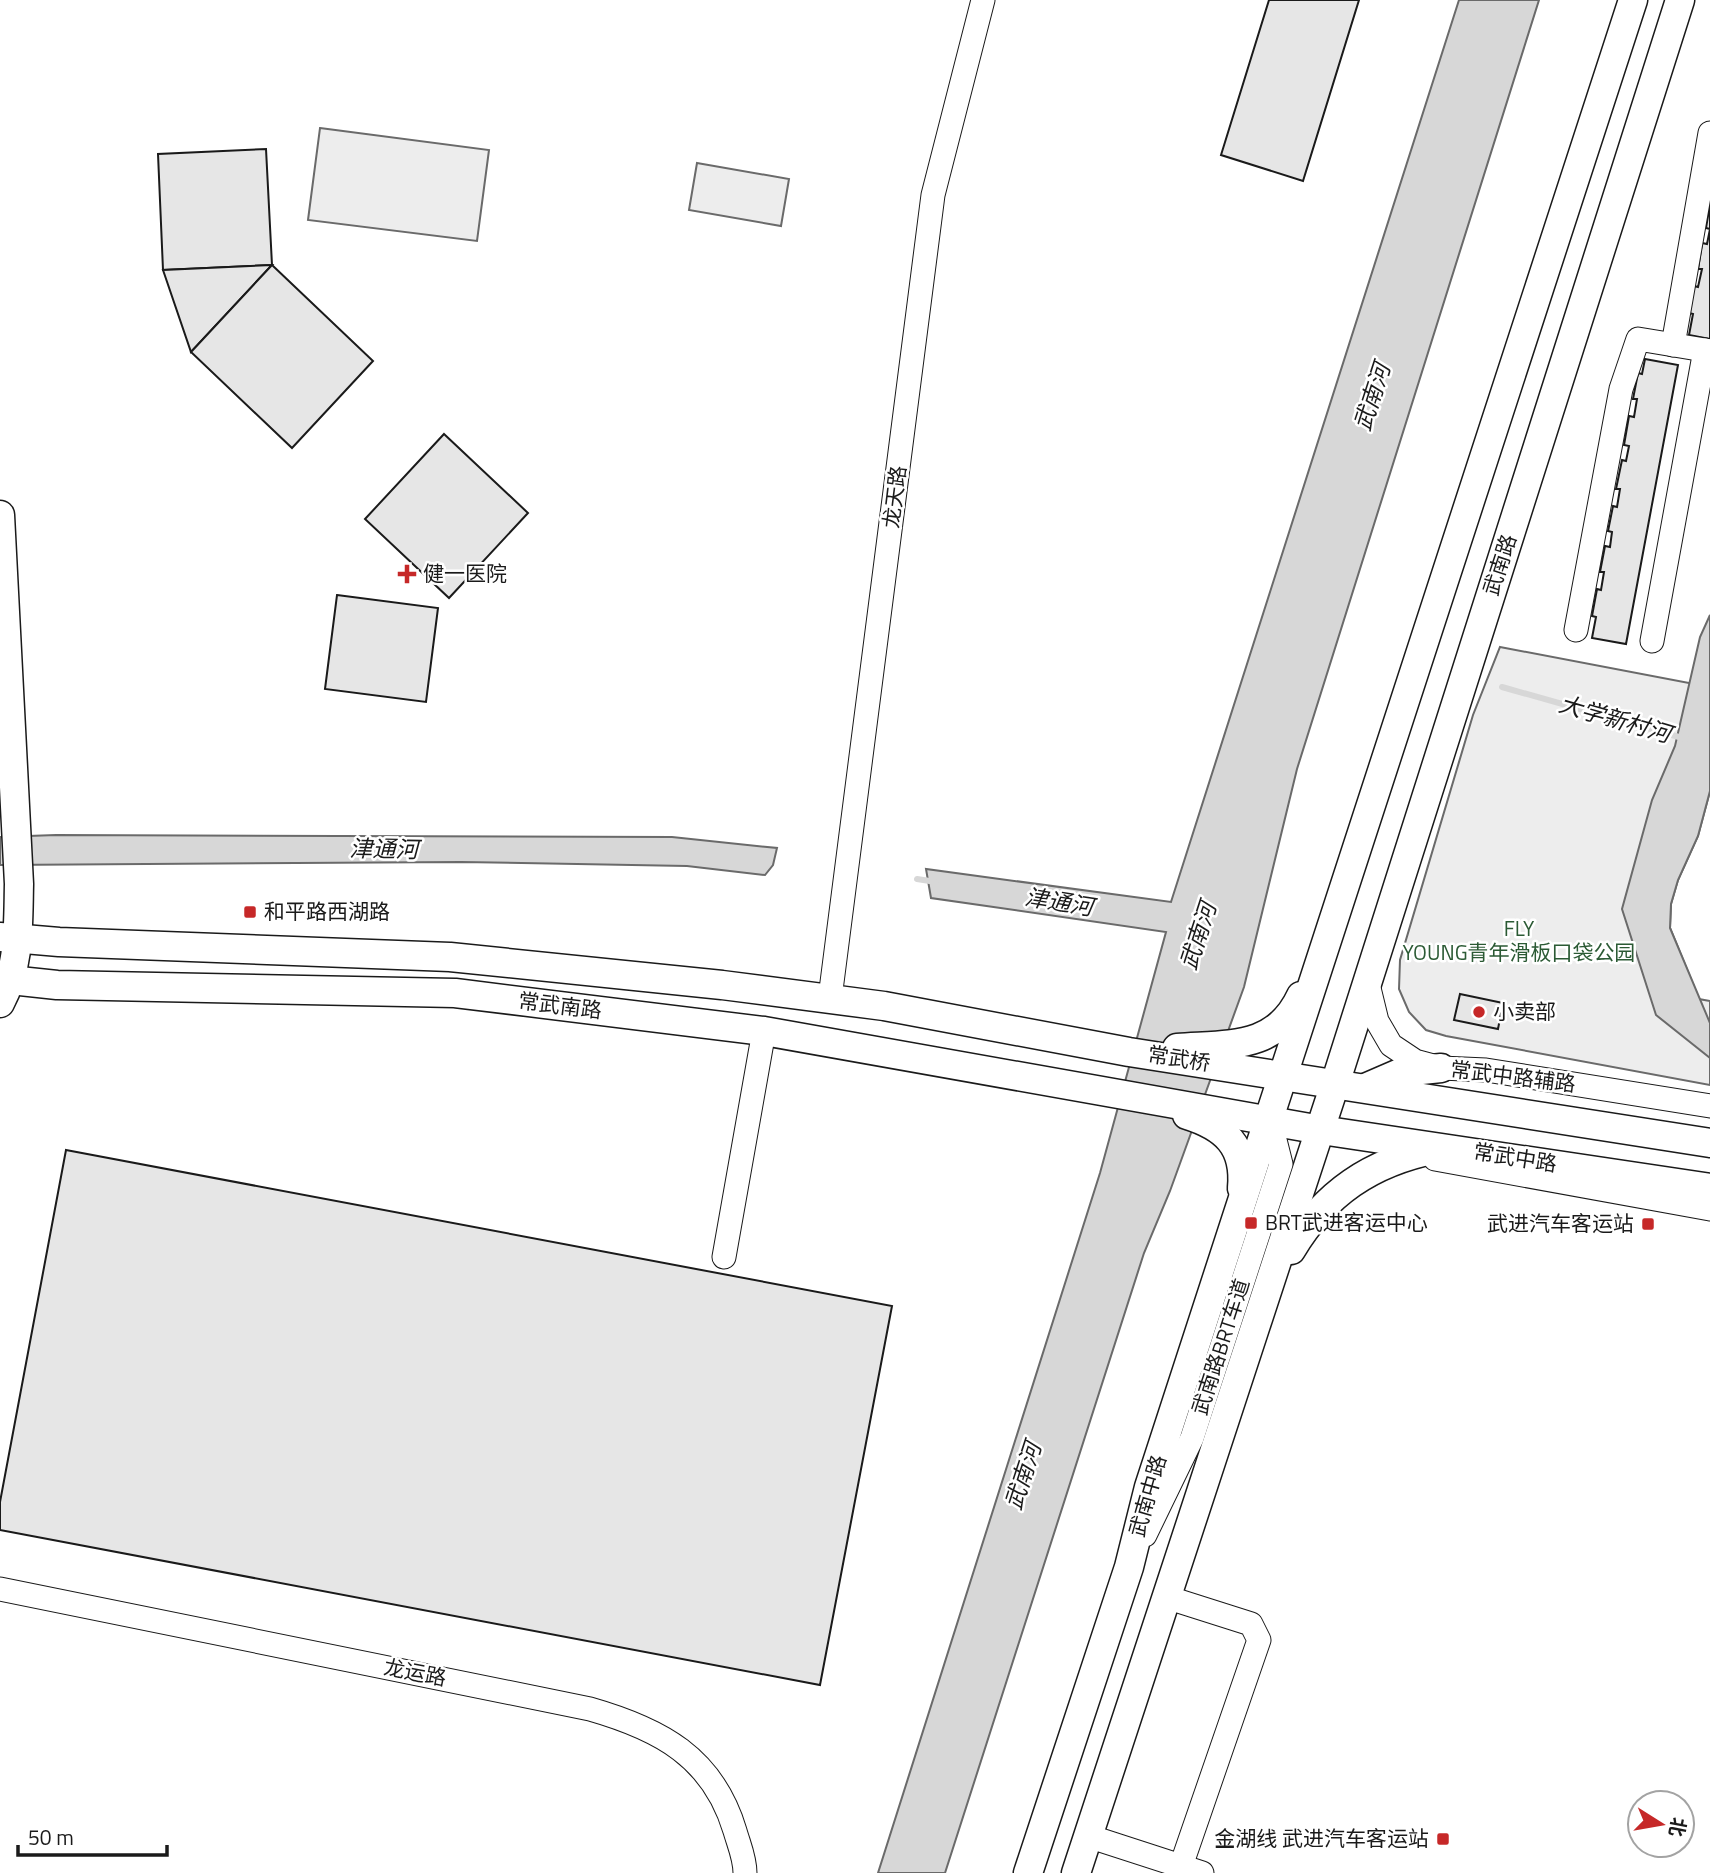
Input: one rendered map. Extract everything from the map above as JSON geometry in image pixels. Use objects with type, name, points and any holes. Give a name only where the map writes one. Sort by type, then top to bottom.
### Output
[{"type":"main road","points":[[1211,1115],[1270,1120],[1633,0]]},
{"type":"main road","name":"武南路","points":[[1321,1129],[1680,0]]},
{"type":"main road","points":[[0,516],[19,884],[9,938],[4,988]]},
{"type":"main road","name":"常武南路","points":[[9,938],[450,957],[830,998],[1129,1052]]},
{"type":"main road","points":[[1231,1055],[1291,1017],[1327,943]]},
{"type":"main road","name":"常武南路","points":[[4,988],[57,985],[455,993],[764,1031],[1114,1093]]},
{"type":"main road","name":"常武桥","points":[[1129,1052],[1231,1055]]},
{"type":"main road","points":[[1231,1055],[1284,1076],[1710,1143]]},
{"type":"main road","points":[[1365,1088],[1402,1072],[1441,1068]]},
{"type":"main road","name":"常武桥","points":[[1114,1093],[1211,1115]]},
{"type":"main road","points":[[1211,1115],[1234,1142],[1244,1170],[1241,1208]]},
{"type":"main road","name":"常武中路","points":[[1270,1120],[1710,1188]]},
{"type":"main road","name":"武南中路","points":[[1028,1873],[1129,1567],[1149,1487],[1270,1120]]},
{"type":"main road","points":[[1076,1873],[1321,1129]]},
{"type":"main road","points":[[1266,1291],[1308,1221],[1337,1192],[1375,1169],[1412,1154],[1449,1147]]},
{"type":"street","name":"龙天路","points":[[830,998],[933,195],[983,0]]},
{"type":"street","points":[[1673,345],[1710,133]]},
{"type":"street","points":[[1576,630],[1621,389],[1638,339],[1708,351],[1652,641]]},
{"type":"street","name":"常武中路辅路","points":[[1367,980],[1377,1021],[1391,1045],[1415,1061],[1441,1068],[1486,1070],[1710,1106]]},
{"type":"street","points":[[724,1257],[764,1031]]},
{"type":"street","name":"武南路BRT车道","points":[[1129,1567],[1192,1438],[1281,1164],[1270,1120]]},
{"type":"street","points":[[1321,1129],[1412,1154],[1710,1209]]},
{"type":"street","name":"龙运路","points":[[0,1589],[590,1709],[636,1722],[673,1741],[702,1768],[728,1806],[745,1873]]},
{"type":"street","points":[[1088,1836],[1192,1870],[1259,1640],[1251,1625],[1166,1597]]},
{"type":"shaded area","points":[[320,128],[489,150],[477,241],[308,220]]},
{"type":"shaded area","points":[[697,163],[789,179],[781,226],[689,210]]},
{"type":"shaded area","points":[[1500,647],[1710,687],[1710,791],[1698,836],[1678,880],[1671,904],[1670,928],[1699,999],[1710,1001],[1710,1085],[1446,1036],[1426,1030],[1409,1012],[1399,989],[1400,960],[1473,715]]},
{"type":"water","name":"武南河","points":[[1459,0],[1539,0],[1297,769],[1244,987],[1170,1191],[1144,1253],[945,1873],[878,1873],[1100,1173],[1166,932],[931,898],[926,869],[1171,902]]},
{"type":"water","points":[[1710,615],[1710,791],[1698,836],[1678,880],[1671,904],[1670,928],[1710,1023],[1710,1058],[1656,1015],[1622,909],[1652,800],[1675,746],[1700,637]]},
{"type":"water","points":[[0,837],[672,837],[777,848],[773,865],[765,875],[687,866],[461,862],[0,865]]},
{"type":"building","points":[[1269,0],[1359,0],[1303,181],[1221,155]]},
{"type":"building","points":[[266,149],[272,265],[163,270],[158,154]]},
{"type":"building","points":[[1710,204],[1710,229],[1706,228]]},
{"type":"building","points":[[1710,229],[1710,339],[1689,335],[1693,314],[1689,313],[1694,286],[1698,287],[1702,269],[1698,269],[1702,243],[1707,244]]},
{"type":"building","points":[[272,265],[191,352],[163,270]]},
{"type":"building","points":[[272,265],[373,361],[292,448],[191,352]]},
{"type":"building","points":[[1645,359],[1678,365],[1626,644],[1592,638],[1596,617],[1592,616],[1597,589],[1601,590],[1604,572],[1600,572],[1605,546],[1610,547],[1612,532],[1608,531],[1613,506],[1617,507],[1620,489],[1616,489],[1622,460],[1626,461],[1629,446],[1624,445],[1629,416],[1634,417],[1637,399],[1633,399],[1638,373],[1642,374]]},
{"type":"building","points":[[444,434],[528,513],[449,598],[365,519]]},
{"type":"building","points":[[337,595],[438,608],[426,702],[325,689]]},
{"type":"building","name":"小卖部","points":[[1460,994],[1503,1003],[1498,1029],[1454,1020]]},
{"type":"building","points":[[66,1150],[892,1306],[820,1685],[0,1530],[0,1502]]},
{"type":"waterway","name":"大学新村河","points":[[1502,687],[1686,739]]},
{"type":"waterway","name":"津通河","points":[[917,879],[936,882]]},
{"type":"place","name":"健一医院","points":[[407,574]]},
{"type":"place","name":"和平路西湖路","points":[[250,912]]},
{"type":"place","name":"小卖部","points":[[1479,1012]]},
{"type":"place","name":"BRT武进客运中心","points":[[1251,1223]]},
{"type":"place","name":"武进汽车客运站","points":[[1648,1224]]},
{"type":"place","name":"金湖线 武进汽车客运站","points":[[1443,1839]]},
{"type":"park label","name":"FLY YOUNG青年滑板口袋公园","points":[[1519,941]]}]
